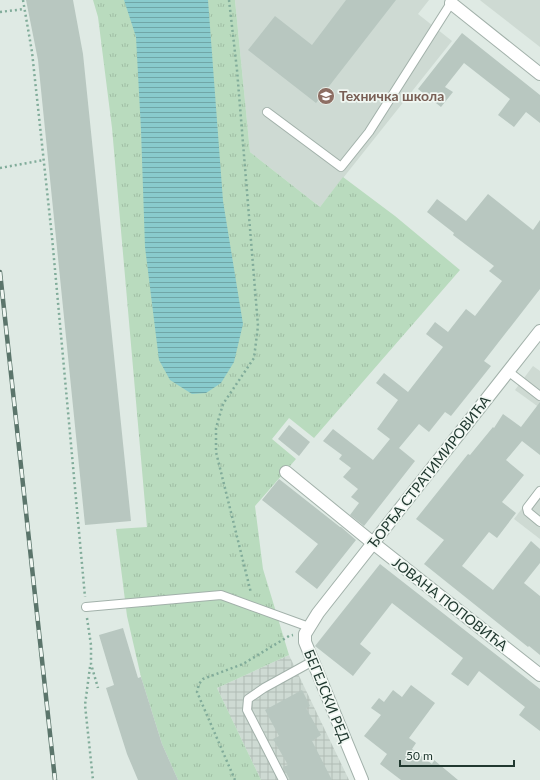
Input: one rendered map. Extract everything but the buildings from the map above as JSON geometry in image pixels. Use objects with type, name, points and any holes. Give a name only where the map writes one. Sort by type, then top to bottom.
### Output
[{"type":"street","points":[[451,3],[540,74]]},
{"type":"street","name":"ЂОРЂА СТРАТИМИРОВИЋА","points":[[307,630],[318,613],[540,331]]},
{"type":"street","name":"ЈОВАНА ПОПОВИЋА","points":[[286,472],[540,675]]},
{"type":"street","name":"БЕГЕЈСКИ РЕД","points":[[307,630],[305,642],[362,780]]},
{"type":"lane","points":[[267,112],[341,167],[369,132],[451,3]]},
{"type":"lane","points":[[509,372],[540,396]]},
{"type":"lane","points":[[540,491],[528,508],[528,512],[540,522]]},
{"type":"lane","points":[[86,607],[220,595],[254,606],[307,630]]},
{"type":"lane","points":[[283,780],[247,710],[248,699],[264,688],[313,661]]},
{"type":"path","points":[[23,0],[32,52],[44,160],[86,607],[91,645],[91,664],[85,705],[93,780]]},
{"type":"path","points":[[228,0],[236,70],[258,326],[254,358],[223,404],[216,428],[216,452],[254,606]]},
{"type":"path","points":[[0,12],[24,9]]},
{"type":"path","points":[[0,168],[44,160]]},
{"type":"path","points":[[235,780],[197,692],[199,684],[203,679],[243,664],[289,636],[307,630]]},
{"type":"path","points":[[91,664],[98,688]]},
{"type":"shaded area","name":"Техничка школа","points":[[235,0],[429,0],[418,14],[452,41],[320,207],[250,152]]},
{"type":"shaded area","points":[[480,0],[540,0],[540,47],[481,1]]},
{"type":"shaded area","points":[[533,366],[540,371],[540,408],[515,390]]},
{"type":"shaded area","points":[[540,485],[540,539],[514,519]]},
{"type":"shaded area","points":[[289,655],[349,780],[261,780],[217,688]]},
{"type":"green space","points":[[93,0],[235,0],[250,152],[320,207],[343,177],[395,216],[460,270],[314,438],[289,418],[272,439],[296,459],[255,506],[263,569],[289,655],[217,688],[261,780],[178,780],[162,744],[141,677],[127,616],[116,529],[147,527],[112,128],[98,17]]},
{"type":"water","points":[[124,0],[208,0],[223,201],[243,324],[234,362],[221,383],[206,393],[192,394],[170,380],[159,360],[145,247],[136,37]]},
{"type":"railway","points":[[0,272],[55,780]]},
{"type":"place","name":"Техничка школа","points":[[326,96]]}]
